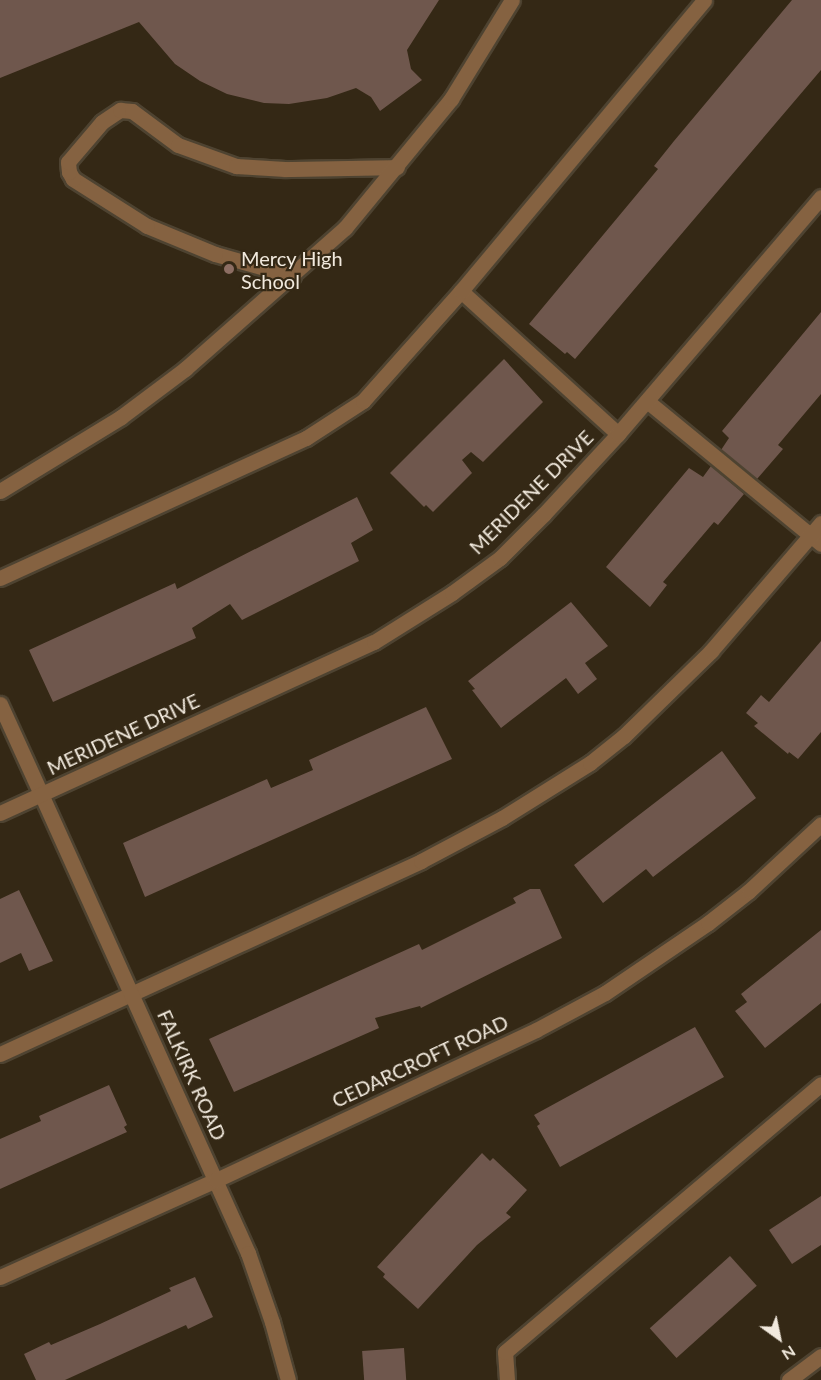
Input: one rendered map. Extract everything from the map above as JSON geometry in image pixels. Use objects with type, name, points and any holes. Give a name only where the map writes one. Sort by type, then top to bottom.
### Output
[{"type":"street","points":[[0,491],[121,417],[185,369],[345,228],[452,99],[512,0]]},
{"type":"street","points":[[0,578],[306,438],[341,418],[363,401],[461,291],[704,0]]},
{"type":"street","points":[[293,276],[215,254],[147,226],[73,179],[69,172],[68,162],[102,122],[120,110],[132,111],[178,145],[236,166],[285,169],[397,167]]},
{"type":"street","name":"MERIDENE DRIVE","points":[[0,813],[374,642],[442,600],[500,558],[618,434],[821,197]]},
{"type":"street","points":[[461,291],[618,434]]},
{"type":"street","points":[[0,1054],[421,861],[502,818],[590,763],[624,736],[711,651],[818,534],[647,401]]},
{"type":"street","name":"FALKIRK ROAD","points":[[0,704],[248,1253],[272,1322],[286,1379]]},
{"type":"street","name":"CEDARCROFT ROAD","points":[[0,1277],[216,1180],[536,1030],[605,993],[708,923],[757,884],[821,824]]},
{"type":"street","points":[[507,1380],[505,1352],[821,1084]]},
{"type":"street","points":[[789,1380],[821,1356]]},
{"type":"building","points":[[0,0],[439,0],[407,50],[411,69],[422,80],[380,111],[371,97],[356,88],[327,98],[289,104],[264,103],[227,94],[200,81],[175,64],[139,22],[0,78]]},
{"type":"building","points":[[792,0],[821,0],[821,70],[575,359],[567,352],[565,354],[529,324],[658,169],[654,166],[674,141]]},
{"type":"building","points":[[821,312],[821,394],[778,445],[783,449],[757,479],[721,450],[729,438],[722,431]]},
{"type":"building","points":[[504,359],[543,402],[483,462],[471,452],[462,460],[472,473],[433,512],[426,505],[424,507],[390,473]]},
{"type":"building","points":[[711,466],[744,494],[718,525],[714,522],[663,582],[667,585],[650,607],[606,567],[689,468],[703,477]]},
{"type":"building","points":[[357,497],[373,530],[351,543],[359,561],[242,620],[230,604],[192,628],[196,638],[53,702],[29,650],[175,583],[177,589]]},
{"type":"building","points":[[571,602],[608,646],[585,663],[597,679],[578,694],[566,678],[501,728],[472,690],[475,689],[468,681]]},
{"type":"building","points":[[821,641],[821,732],[798,759],[789,752],[788,754],[754,726],[758,723],[746,713],[761,695],[769,702]]},
{"type":"building","points":[[426,707],[452,759],[145,897],[123,843],[267,779],[271,788],[313,770],[309,760]]},
{"type":"building","points":[[722,751],[756,798],[653,877],[646,869],[603,903],[574,865]]},
{"type":"building","points":[[530,889],[540,889],[562,938],[421,1008],[420,1006],[375,1018],[379,1028],[234,1092],[209,1039],[419,944],[422,950],[516,903],[513,898]]},
{"type":"building","points":[[19,890],[53,961],[29,971],[21,953],[0,963],[0,899]]},
{"type":"building","points":[[821,930],[821,1003],[765,1048],[735,1011],[747,1002],[741,994]]},
{"type":"building","points":[[695,1027],[724,1077],[560,1167],[537,1126],[540,1124],[534,1115]]},
{"type":"building","points":[[109,1085],[127,1125],[124,1127],[127,1132],[0,1189],[0,1139],[41,1121],[39,1116]]},
{"type":"building","points":[[482,1153],[490,1161],[493,1158],[527,1190],[506,1213],[511,1217],[477,1245],[418,1309],[383,1277],[385,1274],[377,1267]]},
{"type":"building","points":[[821,1196],[821,1245],[792,1264],[769,1230]]},
{"type":"building","points":[[730,1256],[757,1286],[677,1358],[650,1328]]},
{"type":"building","points":[[195,1277],[213,1317],[188,1329],[186,1325],[65,1380],[36,1380],[24,1354],[49,1342],[51,1345],[100,1324],[171,1291],[169,1288]]},
{"type":"building","points":[[404,1348],[406,1380],[364,1380],[362,1351]]},
{"type":"place","name":"Mercy High School","points":[[229,269]]}]
